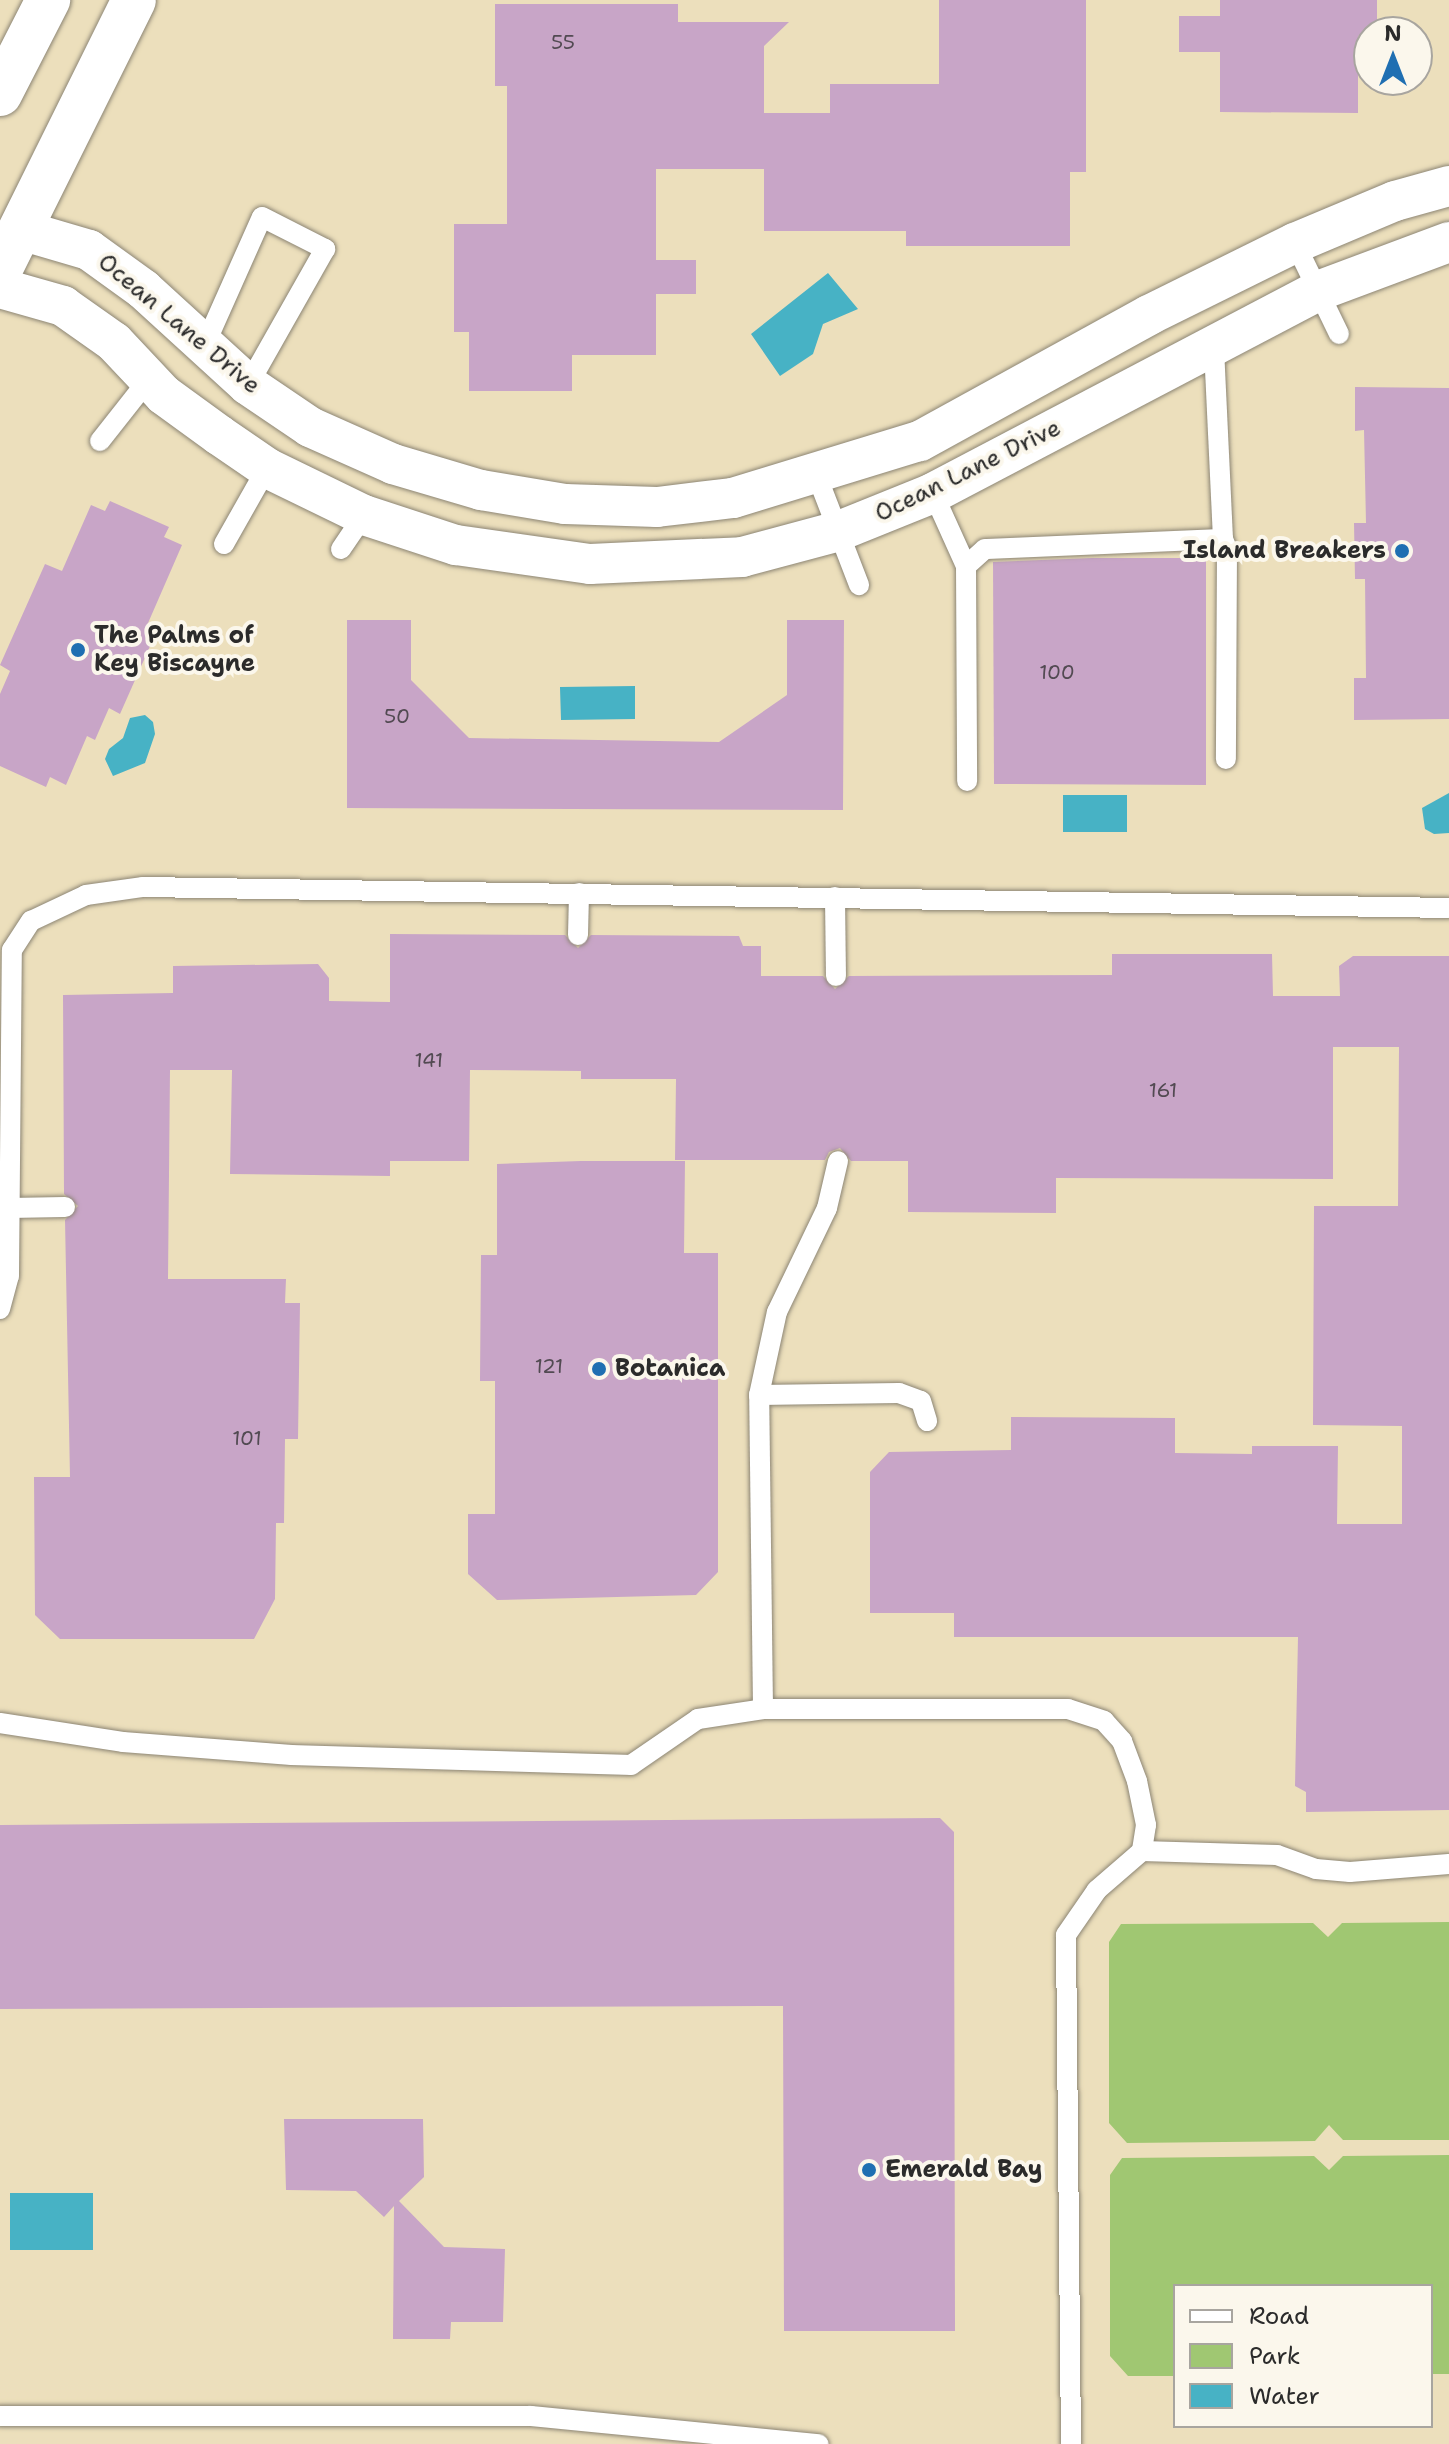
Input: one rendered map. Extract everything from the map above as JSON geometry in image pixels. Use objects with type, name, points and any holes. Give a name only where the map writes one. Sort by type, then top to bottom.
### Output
[{"type":"main road","points":[[4,78],[48,0]]},
{"type":"main road","points":[[0,270],[134,0]]},
{"type":"street","name":"Ocean Lane Drive","points":[[21,230],[89,250],[143,289],[248,385],[310,427],[393,464],[481,490],[565,504],[657,507],[733,498],[817,476],[920,441],[1149,315],[1295,243],[1395,201],[1449,186]]},
{"type":"street","name":"Ocean Lane Drive","points":[[0,288],[63,306],[114,342],[149,379],[219,435],[267,468],[364,515],[456,545],[590,564],[742,557],[839,531],[933,493],[1318,291],[1449,242]]},
{"type":"street","points":[[219,435],[248,385]]},
{"type":"lane","points":[[204,347],[262,217],[325,249],[248,385]]},
{"type":"lane","points":[[1295,243],[1339,334]]},
{"type":"lane","points":[[1214,345],[1223,539],[1227,549],[1226,759]]},
{"type":"lane","points":[[100,441],[149,379]]},
{"type":"lane","points":[[224,544],[267,468]]},
{"type":"lane","points":[[817,476],[859,585]]},
{"type":"lane","points":[[933,493],[966,566],[967,781]]},
{"type":"lane","points":[[341,549],[364,515]]},
{"type":"lane","points":[[966,566],[985,549],[1223,539]]},
{"type":"lane","points":[[0,1309],[9,1276],[12,950],[31,921],[86,895],[143,887],[1449,908]]},
{"type":"lane","points":[[578,935],[579,893]]},
{"type":"lane","points":[[835,897],[836,976]]},
{"type":"lane","points":[[763,1709],[759,1395],[777,1312],[827,1208],[838,1161]]},
{"type":"lane","points":[[9,1208],[65,1207]]},
{"type":"lane","points":[[759,1395],[899,1393],[921,1401],[927,1421]]},
{"type":"lane","points":[[0,1723],[123,1742],[292,1755],[631,1765],[698,1719],[763,1709],[1068,1709],[1104,1721],[1122,1741],[1137,1781],[1146,1825],[1142,1851],[1097,1890],[1066,1935],[1071,2444]]},
{"type":"lane","points":[[1142,1851],[1277,1855],[1316,1869],[1350,1872],[1449,1864]]},
{"type":"lane","points":[[0,2416],[531,2416],[819,2444]]},
{"type":"green space","points":[[1449,1922],[1449,2140],[1343,2140],[1329,2125],[1315,2141],[1127,2143],[1109,2123],[1109,1942],[1121,1924],[1313,1923],[1328,1937],[1342,1923]]},
{"type":"green space","points":[[1449,2155],[1449,2374],[1433,2374],[1433,2284],[1173,2284],[1173,2376],[1128,2376],[1110,2356],[1110,2175],[1122,2158],[1314,2156],[1329,2170],[1343,2156]]},
{"type":"water","points":[[828,273],[858,309],[823,324],[813,354],[780,376],[751,334]]},
{"type":"water","points":[[635,686],[635,719],[561,720],[560,687]]},
{"type":"water","points":[[145,715],[153,722],[155,734],[145,763],[113,776],[105,759],[109,749],[123,738],[130,718]]},
{"type":"water","points":[[1449,793],[1449,833],[1434,834],[1425,829],[1422,808]]},
{"type":"water","points":[[1063,795],[1127,795],[1127,832],[1063,832]]},
{"type":"water","points":[[10,2193],[93,2193],[93,2250],[10,2250]]},
{"type":"building","points":[[939,0],[1086,0],[1086,172],[1070,172],[1070,246],[906,246],[906,231],[764,231],[764,169],[656,169],[656,260],[696,260],[696,294],[656,294],[656,355],[572,355],[572,391],[469,391],[469,332],[454,332],[454,224],[507,224],[507,86],[495,86],[495,4],[678,4],[678,22],[789,22],[764,46],[764,113],[830,113],[830,84],[939,84]]},
{"type":"building","points":[[1220,0],[1377,0],[1377,16],[1353,16],[1353,96],[1358,96],[1358,113],[1220,112],[1220,52],[1179,52],[1179,16],[1220,16]]},
{"type":"building","name":"Island Breakers","points":[[1355,387],[1449,388],[1449,719],[1354,720],[1354,678],[1366,678],[1365,579],[1355,579],[1354,523],[1366,523],[1364,430],[1355,431]]},
{"type":"building","name":"The Palms of Key Biscayne","points":[[110,501],[169,527],[164,537],[182,545],[145,630],[155,635],[120,714],[109,708],[95,740],[87,736],[66,785],[50,777],[46,787],[0,766],[0,694],[10,671],[0,665],[45,564],[62,571],[91,505],[105,511]]},
{"type":"building","points":[[1206,558],[1206,785],[994,784],[993,562]]},
{"type":"building","points":[[347,620],[411,620],[411,680],[469,738],[719,742],[787,695],[787,620],[844,620],[843,810],[347,808]]},
{"type":"building","name":"Botanica","points":[[390,934],[565,935],[578,948],[591,935],[739,936],[743,946],[761,946],[761,976],[823,976],[835,989],[849,976],[1112,975],[1112,954],[1272,954],[1273,996],[1340,996],[1339,966],[1353,956],[1449,956],[1449,1810],[1306,1812],[1306,1792],[1295,1786],[1298,1637],[954,1637],[954,1613],[870,1613],[870,1472],[889,1452],[1011,1450],[1011,1417],[1175,1418],[1175,1453],[1252,1454],[1252,1446],[1338,1446],[1337,1524],[1402,1524],[1402,1426],[1313,1425],[1314,1206],[1398,1206],[1399,1047],[1333,1047],[1333,1179],[1056,1178],[1056,1213],[908,1212],[908,1161],[851,1161],[840,1148],[829,1152],[825,1160],[675,1160],[676,1079],[581,1079],[581,1071],[470,1070],[469,1161],[390,1161],[390,1176],[230,1174],[232,1070],[170,1070],[168,1279],[286,1279],[285,1303],[300,1303],[298,1439],[285,1439],[284,1523],[276,1523],[275,1599],[254,1639],[60,1639],[35,1615],[34,1477],[70,1477],[65,1220],[78,1206],[64,1194],[63,995],[173,993],[173,966],[318,964],[329,978],[329,1001],[390,1002]]},
{"type":"building","points":[[685,1161],[684,1253],[718,1253],[718,1572],[696,1595],[497,1600],[468,1574],[468,1514],[495,1514],[495,1381],[480,1381],[481,1255],[497,1255],[497,1164]]},
{"type":"building","name":"Emerald Bay","points":[[940,1818],[954,1832],[955,2331],[784,2331],[783,2006],[0,2009],[0,1825]]},
{"type":"building","points":[[284,2119],[423,2119],[424,2177],[399,2201],[444,2247],[505,2249],[503,2322],[451,2322],[450,2339],[393,2339],[394,2206],[384,2217],[356,2191],[286,2190]]},
{"type":"place","name":"Island Breakers","points":[[1402,551]]},
{"type":"place","name":"The Palms of Key Biscayne","points":[[78,650]]},
{"type":"place","name":"Botanica","points":[[599,1369]]},
{"type":"place","name":"Emerald Bay","points":[[869,2170]]}]
